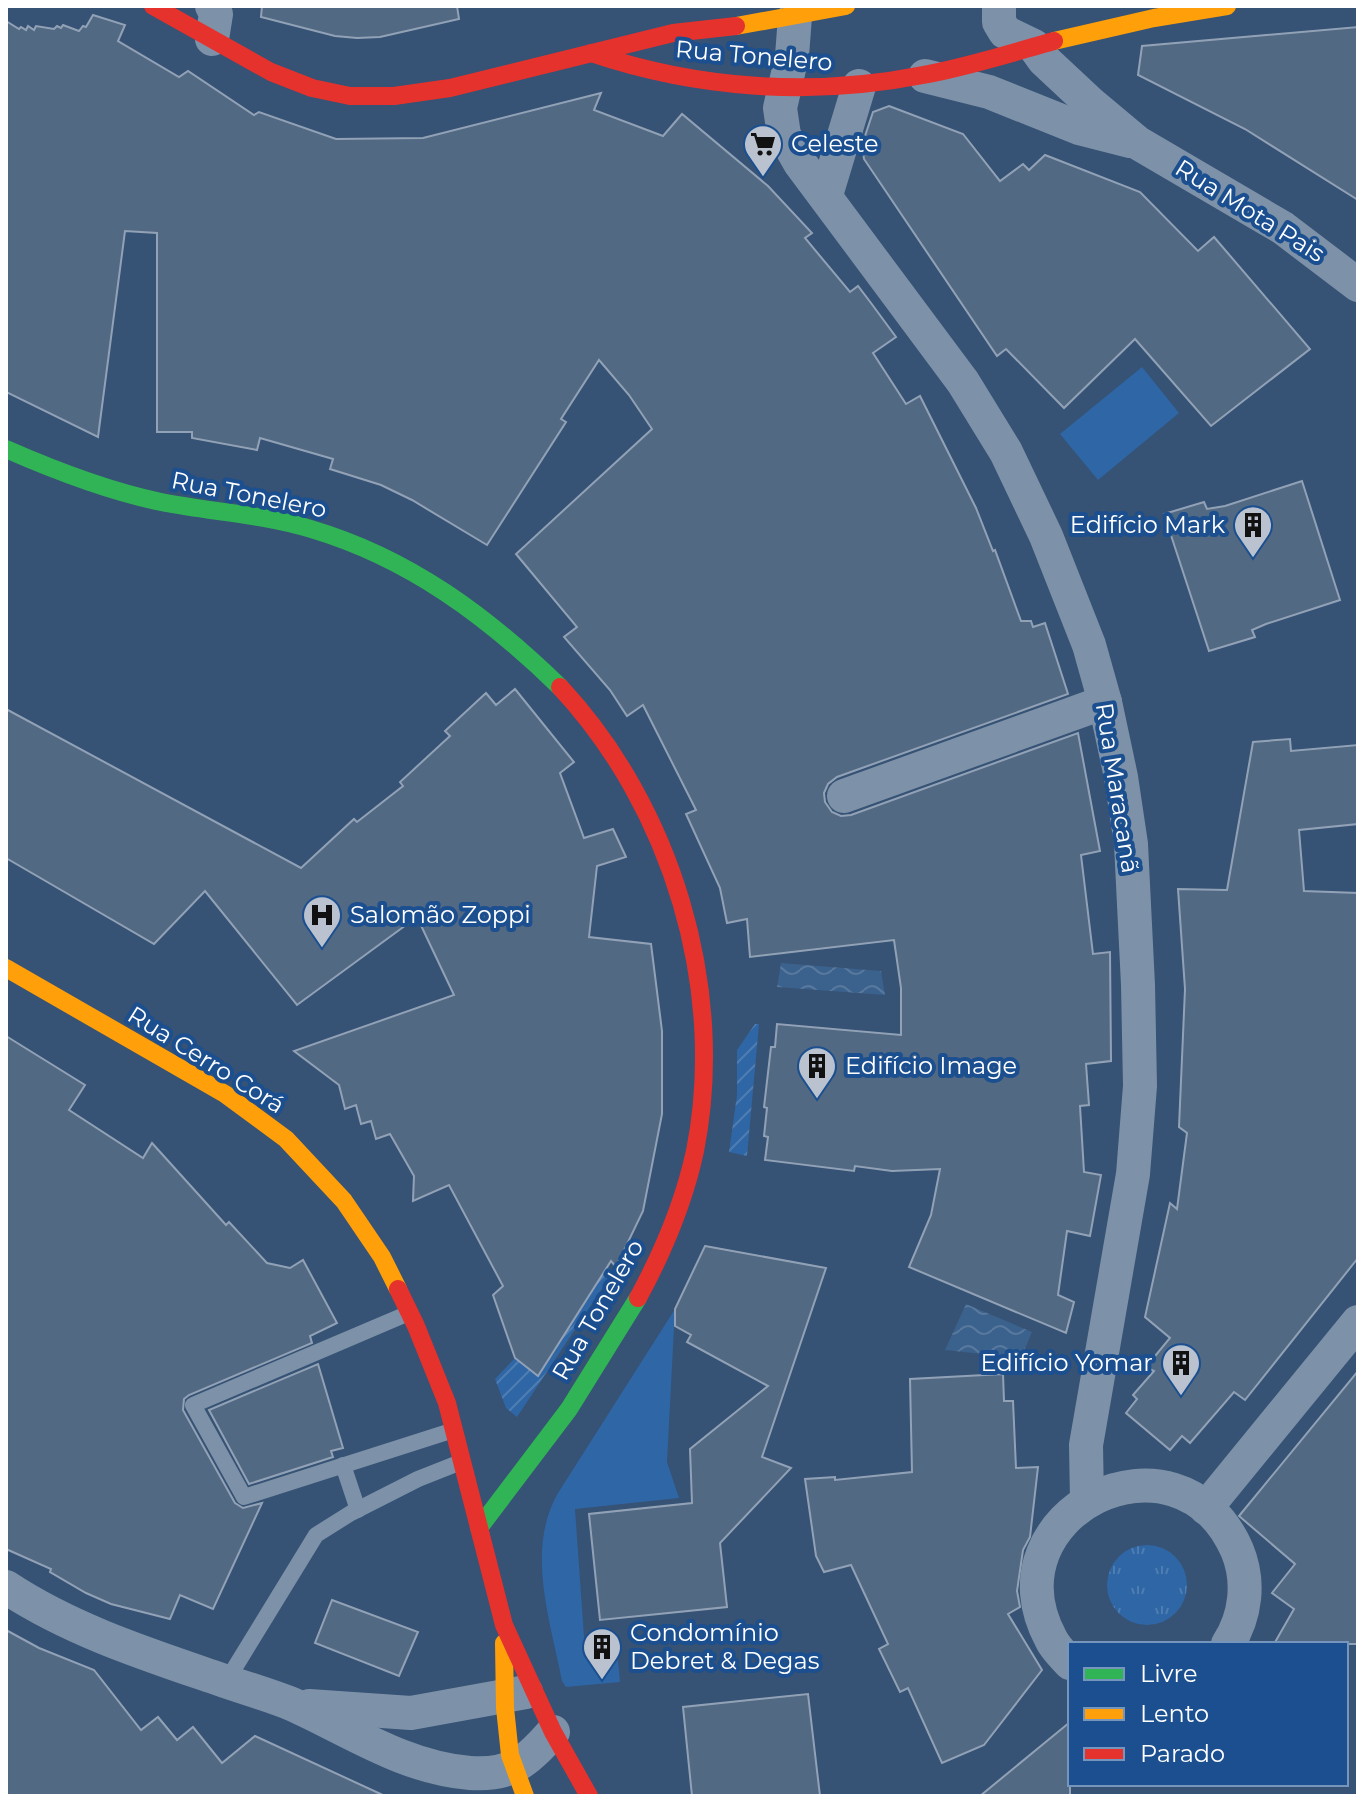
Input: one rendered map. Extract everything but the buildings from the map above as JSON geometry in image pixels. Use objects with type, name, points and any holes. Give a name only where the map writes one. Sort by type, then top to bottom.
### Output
[{"type":"street","name":"Rua Tonelero","points":[[153,6],[212,23],[271,72],[312,88],[350,96],[394,96],[450,88],[673,33],[762,23],[846,6]]},
{"type":"street","name":"Rua Mota Pais","points":[[999,6],[999,22],[1005,32],[1034,46],[1044,60],[1078,92],[1138,143],[1283,228],[1358,285]]},
{"type":"street","name":"Rua Tonelero","points":[[1150,6],[1194,10]]},
{"type":"street","name":"Rua Tonelero","points":[[591,53],[646,70],[721,82],[859,86],[923,75],[1194,10],[1227,6]]},
{"type":"street","points":[[780,122],[780,108],[792,56],[795,16]]},
{"type":"street","name":"Rua Mota Pais","points":[[923,75],[989,92],[1079,128],[1138,143]]},
{"type":"street","points":[[721,82],[780,122]]},
{"type":"street","points":[[826,195],[859,86]]},
{"type":"street","name":"Rua Maracanã","points":[[780,122],[800,163],[963,382],[1006,452],[1046,536],[1089,645],[1105,702],[1131,844],[1140,1086],[1133,1174],[1086,1445],[1087,1500]]},
{"type":"street","name":"Rua Tonelero","points":[[6,449],[135,496],[303,526],[353,542],[427,578],[542,666],[595,727],[635,790],[669,859],[695,962],[703,1048],[702,1097],[685,1189],[639,1296],[555,1428],[479,1528]]},
{"type":"street","points":[[844,796],[1105,702]]},
{"type":"street","name":"Rua Cerro Corá","points":[[6,968],[225,1094],[286,1139],[344,1201],[382,1257],[410,1312],[447,1403],[519,1694],[510,1755],[520,1782]]},
{"type":"street","points":[[1206,1508],[1358,1322]]},
{"type":"street","points":[[1068,1661],[1051,1641],[1040,1611],[1038,1579],[1045,1548],[1062,1521],[1087,1500],[1115,1488],[1148,1485],[1179,1492],[1206,1508],[1229,1532],[1242,1563],[1245,1595],[1238,1627],[1229,1642]]},
{"type":"street","points":[[6,1587],[44,1609],[106,1637],[293,1705],[375,1746],[413,1760],[471,1773],[503,1772],[520,1782],[533,1754],[553,1732]]},
{"type":"street","name":"Rua Cerro Corá","points":[[504,1625],[519,1694],[553,1732],[582,1793]]},
{"type":"street","points":[[293,1705],[411,1713],[519,1694]]},
{"type":"lane","points":[[410,1312],[193,1405],[244,1497],[454,1430]]},
{"type":"lane","points":[[226,1682],[316,1535],[418,1479],[462,1462]]},
{"type":"lane","points":[[343,1465],[358,1510]]},
{"type":"green space","points":[[1142,367],[1179,413],[1098,480],[1060,434]]},
{"type":"green space","points":[[755,1024],[759,1024],[747,1156],[729,1152],[737,1095],[737,1050]]},
{"type":"green space","points":[[608,1267],[613,1272],[517,1417],[506,1408],[495,1379],[515,1358],[538,1375],[557,1349],[554,1345]]},
{"type":"green space","points":[[675,1309],[667,1462],[679,1498],[575,1509],[585,1650],[617,1650],[620,1682],[566,1687],[562,1681],[544,1586],[543,1538],[548,1515],[558,1493]]},
{"type":"green space","points":[[1147,1545],[1162,1548],[1175,1557],[1184,1570],[1187,1585],[1184,1600],[1175,1613],[1162,1622],[1147,1625],[1132,1622],[1119,1613],[1110,1600],[1107,1585],[1110,1570],[1119,1557],[1132,1548]]},
{"type":"water","points":[[781,963],[881,971],[885,995],[777,987]]},
{"type":"water","points":[[966,1304],[1032,1332],[1021,1358],[945,1350]]},
{"type":"traffic: fast","points":[[6,449],[63,473],[121,492],[161,502],[274,520],[347,541],[414,573],[445,592],[504,636],[560,687]]},
{"type":"traffic: fast","points":[[479,1528],[569,1409],[638,1298]]},
{"type":"traffic: slow","points":[[736,26],[846,6]]},
{"type":"traffic: slow","points":[[1054,41],[1154,18],[1227,6]]},
{"type":"traffic: slow","points":[[6,968],[225,1094],[286,1139],[344,1201],[382,1257],[398,1289]]},
{"type":"traffic: slow","points":[[504,1643],[505,1708],[510,1755],[525,1796]]},
{"type":"traffic: jam","points":[[153,6],[271,72],[312,88],[350,96],[394,96],[450,88],[673,33],[736,26]]},
{"type":"traffic: jam","points":[[591,53],[672,75],[714,82],[756,86],[839,86],[923,75],[1054,41]]},
{"type":"traffic: jam","points":[[560,687],[599,735],[633,787],[660,844],[682,903],[696,965],[703,1027],[703,1089],[695,1151],[672,1226],[638,1298]]},
{"type":"traffic: jam","points":[[398,1289],[447,1403],[504,1625],[553,1732],[589,1796]]},
{"type":"place","name":"Celeste","points":[[763,178]]},
{"type":"place","name":"Edifício Mark","points":[[1253,559]]},
{"type":"place","name":"Salomão Zoppi","points":[[322,949]]},
{"type":"place","name":"Edifício Image","points":[[817,1100]]},
{"type":"place","name":"Edifício Yomar","points":[[1181,1397]]},
{"type":"place","name":"Condomínio Debret & Degas","points":[[602,1681]]}]
